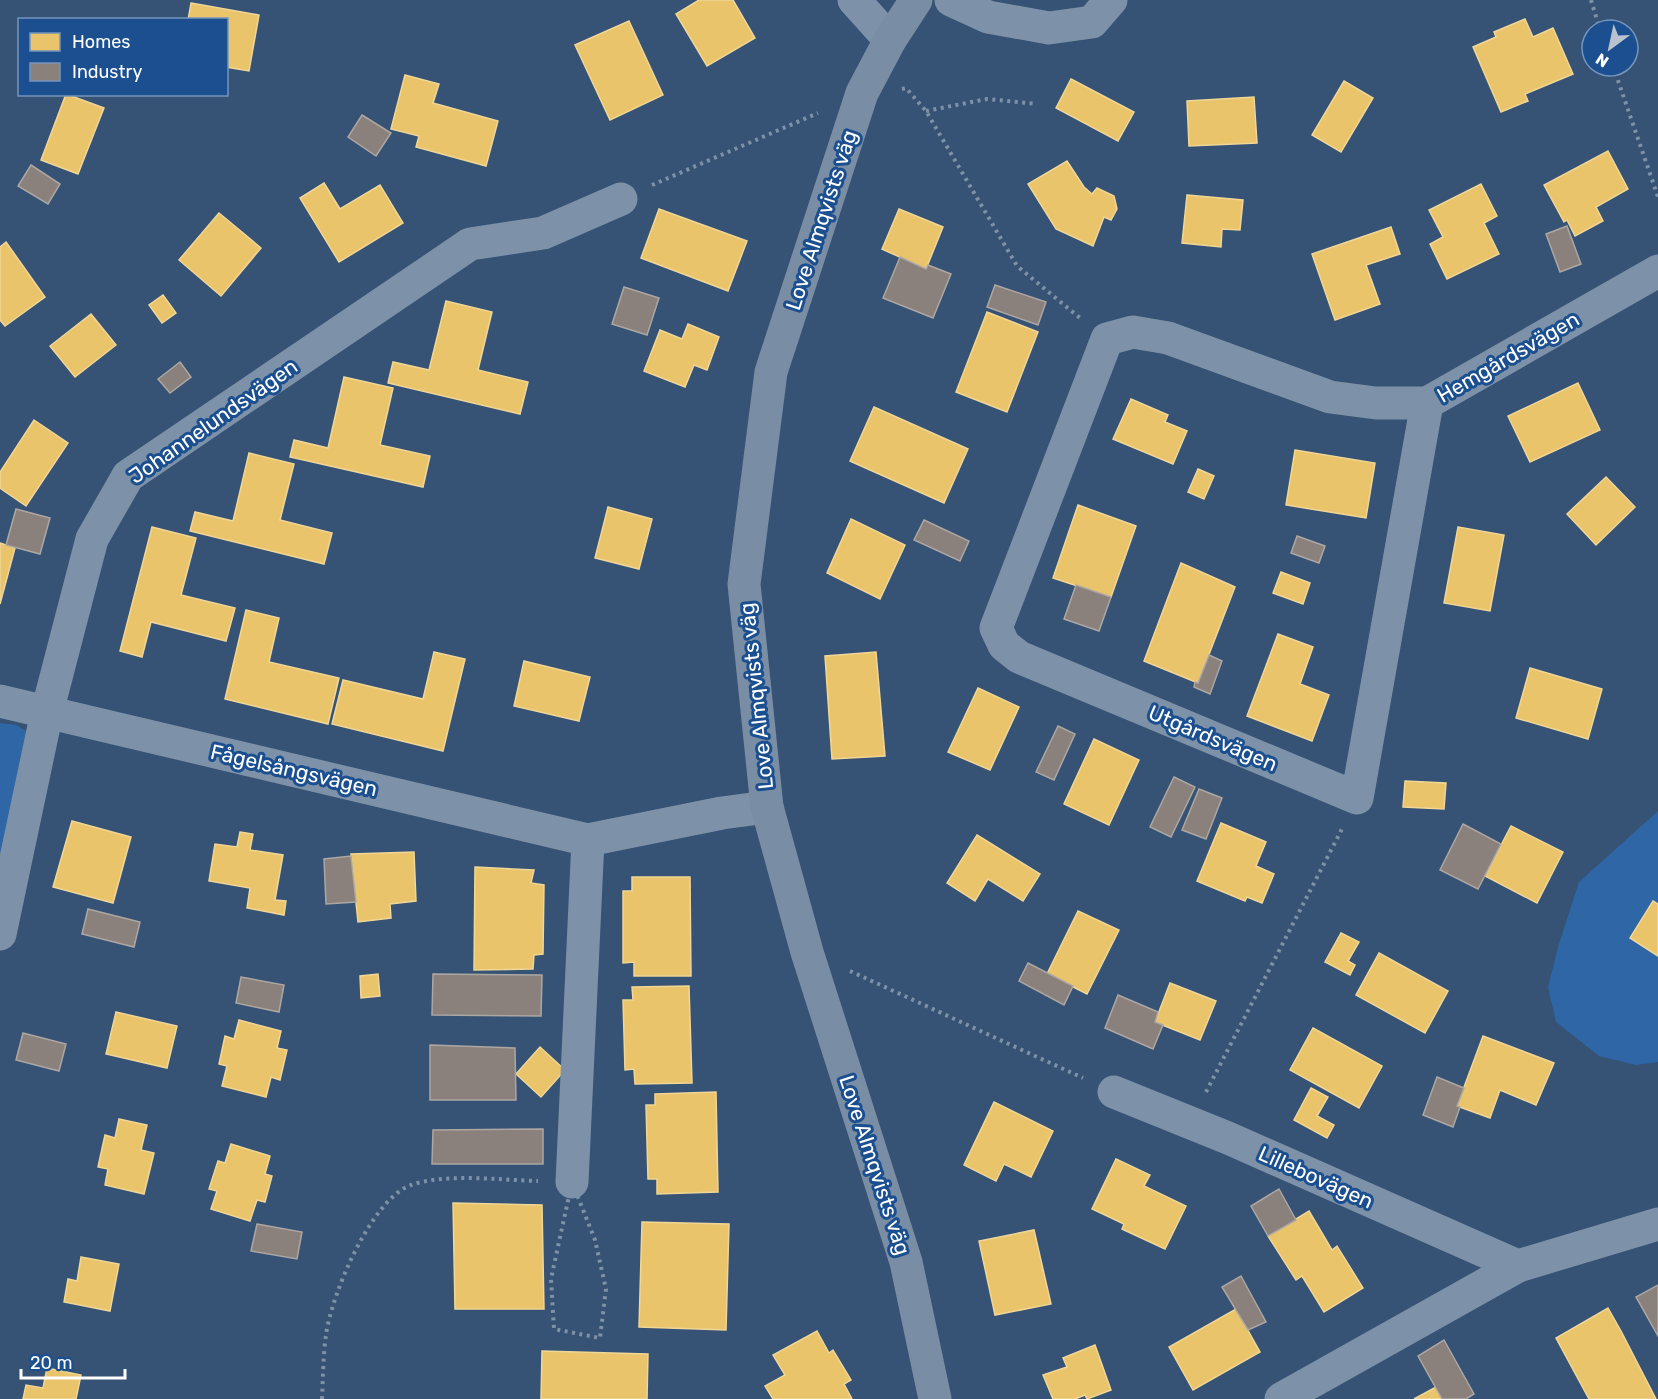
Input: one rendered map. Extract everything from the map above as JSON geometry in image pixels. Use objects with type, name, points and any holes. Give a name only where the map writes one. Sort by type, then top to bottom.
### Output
[{"type":"street","points":[[854,0],[890,40]]},
{"type":"street","name":"Love Almqvists väg","points":[[916,0],[890,40],[862,93],[771,372],[744,584],[767,807],[807,952],[906,1262],[935,1399]]},
{"type":"street","points":[[951,0],[988,17],[1049,28],[1092,22],[1112,0]]},
{"type":"street","name":"Johannelundsvägen","points":[[0,934],[47,712],[92,539],[128,476],[470,244],[543,233],[621,199]]},
{"type":"street","name":"Hemgårdsvägen","points":[[1107,339],[1133,332],[1168,338],[1330,397],[1376,403],[1427,403],[1658,271]]},
{"type":"street","name":"Utgårdsvägen","points":[[1107,339],[996,628],[1004,645],[1019,657],[1357,798]]},
{"type":"street","points":[[1357,798],[1427,403]]},
{"type":"street","name":"Fågelsångsvägen","points":[[0,701],[588,840],[722,813],[767,807]]},
{"type":"street","points":[[560,1182],[588,840]]},
{"type":"street","name":"Lillebovägen","points":[[1114,1092],[1191,1122],[1518,1266]]},
{"type":"street","points":[[1281,1399],[1518,1266],[1658,1224]]},
{"type":"path","points":[[1591,0],[1596,18]]},
{"type":"path","points":[[1616,78],[1658,197]]},
{"type":"path","points":[[621,199],[862,93]]},
{"type":"path","points":[[1036,104],[987,99],[926,111],[1017,266],[1107,339]]},
{"type":"path","points":[[1191,1122],[1357,798]]},
{"type":"path","points":[[807,952],[1114,1092]]},
{"type":"path","points":[[322,1399],[326,1335],[333,1303],[368,1227],[391,1199],[408,1186],[435,1179],[560,1182]]},
{"type":"path","points":[[560,1182],[595,1240],[606,1289],[600,1338],[554,1329],[551,1279],[560,1182]]},
{"type":"shaded area","points":[[0,723],[16,725],[26,731],[0,872]]},
{"type":"shaded area","points":[[1658,811],[1658,1062],[1636,1065],[1599,1056],[1556,1022],[1548,987],[1579,882]]},
{"type":"building: Homes","points":[[699,0],[733,0],[755,38],[707,66],[676,14]]},
{"type":"building: Homes","points":[[191,3],[259,15],[249,71],[228,67],[228,18],[188,18]]},
{"type":"building: Homes","points":[[1525,19],[1533,37],[1553,28],[1573,74],[1525,94],[1528,101],[1501,112],[1473,47],[1496,37],[1494,32]]},
{"type":"building: Homes","points":[[629,21],[663,95],[610,120],[575,45]]},
{"type":"building: Homes","points":[[405,75],[439,84],[433,103],[498,121],[486,166],[416,147],[419,136],[391,129]]},
{"type":"building: Homes","points":[[1071,79],[1134,112],[1118,141],[1056,108]]},
{"type":"building: Homes","points":[[1344,81],[1373,98],[1341,152],[1312,135]]},
{"type":"building: Homes","points":[[65,96],[71,96],[104,108],[78,174],[41,160]]},
{"type":"building: Homes","points":[[1254,97],[1257,143],[1189,146],[1187,101]]},
{"type":"building: Homes","points":[[1608,151],[1628,189],[1596,207],[1603,221],[1575,236],[1567,220],[1564,222],[1544,185]]},
{"type":"building: Homes","points":[[1067,161],[1084,187],[1092,194],[1097,188],[1114,196],[1117,209],[1111,220],[1104,217],[1093,246],[1056,229],[1028,184]]},
{"type":"building: Homes","points":[[324,183],[340,209],[380,185],[403,223],[339,262],[300,198]]},
{"type":"building: Homes","points":[[1481,184],[1497,216],[1484,223],[1499,254],[1447,279],[1430,244],[1443,237],[1429,210]]},
{"type":"building: Homes","points":[[1187,195],[1243,200],[1240,230],[1222,229],[1221,247],[1182,243]]},
{"type":"building: Homes","points":[[659,209],[747,241],[728,291],[641,258]]},
{"type":"building: Homes","points":[[899,209],[943,227],[926,269],[882,249]]},
{"type":"building: Homes","points":[[219,213],[261,248],[221,296],[179,260]]},
{"type":"building: Homes","points":[[1391,227],[1400,254],[1366,265],[1380,304],[1335,320],[1312,254]]},
{"type":"building: Homes","points":[[6,242],[45,297],[5,326],[0,320],[0,247]]},
{"type":"building: Homes","points":[[163,295],[176,313],[162,323],[149,305]]},
{"type":"building: Homes","points":[[446,301],[492,312],[478,370],[528,382],[520,414],[388,383],[393,362],[429,370]]},
{"type":"building: Homes","points":[[987,312],[1038,332],[1007,412],[956,392]]},
{"type":"building: Homes","points":[[91,314],[116,345],[75,377],[50,346]]},
{"type":"building: Homes","points":[[688,324],[719,337],[707,370],[694,365],[685,387],[644,371],[660,330],[682,339]]},
{"type":"building: Homes","points":[[344,377],[393,388],[380,445],[430,456],[423,487],[290,457],[294,440],[328,448]]},
{"type":"building: Homes","points":[[1578,383],[1600,430],[1530,462],[1508,416]]},
{"type":"building: Homes","points":[[1131,399],[1168,415],[1165,422],[1187,431],[1173,464],[1113,439]]},
{"type":"building: Homes","points":[[874,407],[968,449],[944,503],[850,461]]},
{"type":"building: Homes","points":[[34,420],[68,443],[26,506],[0,488],[0,472]]},
{"type":"building: Homes","points":[[1295,450],[1375,463],[1366,518],[1286,505]]},
{"type":"building: Homes","points":[[249,453],[294,464],[280,520],[332,533],[324,564],[190,531],[195,512],[233,521]]},
{"type":"building: Homes","points":[[1198,469],[1214,476],[1204,499],[1188,492]]},
{"type":"building: Homes","points":[[1606,477],[1635,507],[1596,545],[1567,514]]},
{"type":"building: Homes","points":[[1078,505],[1136,526],[1111,597],[1053,578]]},
{"type":"building: Homes","points":[[608,507],[652,519],[639,569],[595,558]]},
{"type":"building: Homes","points":[[851,519],[905,545],[880,599],[827,573]]},
{"type":"building: Homes","points":[[152,527],[196,538],[181,595],[235,608],[226,641],[151,622],[142,657],[120,651]]},
{"type":"building: Homes","points":[[1458,527],[1504,535],[1490,611],[1444,603]]},
{"type":"building: Homes","points":[[0,543],[15,548],[0,604]]},
{"type":"building: Homes","points":[[1181,563],[1235,587],[1198,683],[1144,661]]},
{"type":"building: Homes","points":[[1281,572],[1310,583],[1303,604],[1273,593]]},
{"type":"building: Homes","points":[[246,610],[279,618],[269,662],[339,678],[328,724],[225,699]]},
{"type":"building: Homes","points":[[1278,634],[1313,647],[1300,684],[1329,695],[1312,741],[1247,716]]},
{"type":"building: Homes","points":[[434,652],[465,659],[443,751],[332,724],[343,680],[423,699]]},
{"type":"building: Homes","points":[[876,652],[885,756],[832,759],[825,656]]},
{"type":"building: Homes","points":[[524,661],[590,677],[579,721],[514,706]]},
{"type":"building: Homes","points":[[1530,668],[1602,689],[1588,739],[1516,718]]},
{"type":"building: Homes","points":[[978,688],[1019,707],[990,770],[948,752]]},
{"type":"building: Homes","points":[[1094,739],[1139,760],[1109,825],[1064,804]]},
{"type":"building: Homes","points":[[1405,781],[1446,783],[1444,809],[1403,807]]},
{"type":"building: Homes","points":[[72,821],[131,837],[113,903],[53,887]]},
{"type":"building: Homes","points":[[1221,823],[1266,842],[1256,866],[1274,874],[1262,903],[1247,897],[1245,901],[1197,881]]},
{"type":"building: Homes","points":[[1511,826],[1563,852],[1537,903],[1485,876]]},
{"type":"building: Homes","points":[[240,832],[253,834],[250,850],[283,855],[275,900],[286,901],[284,915],[247,908],[250,888],[209,881],[215,844],[237,847]]},
{"type":"building: Homes","points":[[977,835],[1040,874],[1023,901],[988,879],[975,901],[947,883]]},
{"type":"building: Homes","points":[[414,852],[416,901],[390,904],[391,918],[358,922],[351,854]]},
{"type":"building: Homes","points":[[475,867],[534,870],[531,883],[544,885],[543,954],[534,955],[533,969],[474,970]]},
{"type":"building: Homes","points":[[632,877],[690,877],[691,976],[634,976],[634,962],[623,963],[623,891],[632,891]]},
{"type":"building: Homes","points":[[1653,901],[1658,904],[1658,956],[1630,938]]},
{"type":"building: Homes","points":[[1078,911],[1119,930],[1087,994],[1047,974]]},
{"type":"building: Homes","points":[[1341,933],[1359,942],[1348,961],[1355,965],[1350,975],[1325,962]]},
{"type":"building: Homes","points":[[1379,953],[1448,991],[1425,1033],[1356,995]]},
{"type":"building: Homes","points":[[378,974],[380,996],[361,998],[360,976]]},
{"type":"building: Homes","points":[[1170,983],[1216,1001],[1200,1040],[1155,1022]]},
{"type":"building: Homes","points":[[689,986],[692,1083],[635,1084],[634,1069],[625,1070],[623,1000],[633,1000],[632,987]]},
{"type":"building: Homes","points":[[116,1012],[177,1026],[167,1068],[106,1054]]},
{"type":"building: Homes","points":[[239,1020],[281,1031],[277,1048],[287,1050],[280,1080],[271,1077],[266,1097],[222,1086],[227,1066],[219,1064],[225,1036],[234,1039]]},
{"type":"building: Homes","points":[[1313,1028],[1382,1066],[1359,1108],[1290,1070]]},
{"type":"building: Homes","points":[[1483,1036],[1554,1063],[1536,1105],[1500,1090],[1490,1118],[1457,1106]]},
{"type":"building: Homes","points":[[540,1047],[565,1070],[541,1097],[516,1074]]},
{"type":"building: Homes","points":[[1311,1088],[1328,1097],[1317,1116],[1334,1125],[1327,1138],[1294,1120]]},
{"type":"building: Homes","points":[[716,1092],[718,1192],[657,1194],[657,1179],[648,1179],[646,1105],[655,1105],[655,1094]]},
{"type":"building: Homes","points":[[994,1102],[1053,1131],[1031,1177],[1004,1164],[996,1181],[964,1165]]},
{"type":"building: Homes","points":[[119,1119],[147,1125],[141,1150],[154,1153],[144,1194],[105,1185],[108,1169],[98,1167],[105,1135],[115,1138]]},
{"type":"building: Homes","points":[[231,1144],[270,1156],[265,1174],[272,1176],[265,1202],[257,1200],[250,1221],[211,1209],[217,1191],[209,1189],[218,1161],[225,1163]]},
{"type":"building: Homes","points":[[1116,1159],[1150,1175],[1144,1186],[1186,1206],[1165,1249],[1122,1229],[1124,1224],[1092,1209]]},
{"type":"building: Homes","points":[[453,1203],[542,1205],[544,1309],[455,1309]]},
{"type":"building: Homes","points":[[1309,1211],[1332,1250],[1337,1246],[1363,1288],[1324,1312],[1302,1276],[1296,1280],[1268,1236]]},
{"type":"building: Homes","points":[[642,1222],[729,1224],[726,1330],[639,1327]]},
{"type":"building: Homes","points":[[1034,1230],[1051,1304],[995,1315],[979,1241]]},
{"type":"building: Homes","points":[[81,1257],[119,1264],[110,1311],[64,1302],[68,1279],[77,1281]]},
{"type":"building: Homes","points":[[1608,1308],[1656,1399],[1589,1399],[1556,1338]]},
{"type":"building: Homes","points":[[1236,1309],[1260,1352],[1193,1390],[1169,1347]]},
{"type":"building: Homes","points":[[817,1331],[829,1353],[833,1350],[851,1380],[844,1384],[852,1399],[773,1399],[765,1386],[785,1375],[773,1355]]},
{"type":"building: Homes","points":[[1095,1345],[1111,1390],[1087,1399],[1085,1395],[1075,1399],[1053,1399],[1043,1375],[1067,1367],[1063,1358]]},
{"type":"building: Homes","points":[[542,1351],[648,1354],[647,1399],[541,1399]]},
{"type":"building: Homes","points":[[47,1368],[81,1375],[76,1399],[23,1399],[26,1385],[43,1388]]},
{"type":"building: Homes","points":[[1436,1387],[1442,1399],[1414,1399]]},
{"type":"building: Industry","points":[[362,115],[391,133],[376,156],[348,137]]},
{"type":"building: Industry","points":[[31,165],[60,184],[48,204],[18,186]]},
{"type":"building: Industry","points":[[1567,226],[1581,264],[1560,272],[1546,234]]},
{"type":"building: Industry","points":[[900,257],[926,269],[928,265],[951,274],[933,318],[883,298]]},
{"type":"building: Industry","points":[[995,285],[1046,302],[1038,325],[987,307]]},
{"type":"building: Industry","points":[[624,287],[659,298],[647,335],[612,324]]},
{"type":"building: Industry","points":[[180,362],[191,377],[170,393],[158,379]]},
{"type":"building: Industry","points":[[16,509],[50,518],[40,554],[6,545]]},
{"type":"building: Industry","points":[[924,520],[969,541],[960,561],[914,540]]},
{"type":"building: Industry","points":[[1297,536],[1325,546],[1319,563],[1291,553]]},
{"type":"building: Industry","points":[[1076,585],[1111,597],[1099,631],[1064,619]]},
{"type":"building: Industry","points":[[1209,655],[1222,661],[1210,694],[1194,687],[1195,682],[1198,683]]},
{"type":"building: Industry","points":[[1058,726],[1075,734],[1054,780],[1036,772]]},
{"type":"building: Industry","points":[[1174,777],[1195,787],[1171,837],[1150,827]]},
{"type":"building: Industry","points":[[1199,789],[1222,798],[1206,839],[1182,830]]},
{"type":"building: Industry","points":[[1463,824],[1501,844],[1478,889],[1440,870]]},
{"type":"building: Industry","points":[[351,856],[356,902],[326,904],[324,859]]},
{"type":"building: Industry","points":[[88,909],[140,922],[134,947],[82,934]]},
{"type":"building: Industry","points":[[1028,963],[1073,986],[1064,1005],[1019,981]]},
{"type":"building: Industry","points":[[433,974],[542,975],[541,1016],[432,1015]]},
{"type":"building: Industry","points":[[241,977],[284,985],[279,1012],[236,1003]]},
{"type":"building: Industry","points":[[1118,995],[1158,1012],[1155,1022],[1163,1025],[1153,1049],[1105,1028]]},
{"type":"building: Industry","points":[[23,1033],[66,1044],[59,1071],[16,1060]]},
{"type":"building: Industry","points":[[430,1045],[515,1048],[516,1100],[430,1100]]},
{"type":"building: Industry","points":[[1437,1077],[1464,1088],[1457,1106],[1460,1107],[1453,1127],[1423,1115]]},
{"type":"building: Industry","points":[[543,1129],[543,1164],[432,1164],[433,1130]]},
{"type":"building: Industry","points":[[1279,1189],[1296,1220],[1268,1236],[1251,1206]]},
{"type":"building: Industry","points":[[257,1224],[302,1232],[297,1259],[251,1251]]},
{"type":"building: Industry","points":[[1241,1276],[1266,1322],[1248,1330],[1222,1287]]},
{"type":"building: Industry","points":[[1658,1285],[1658,1336],[1636,1297]]},
{"type":"building: Industry","points":[[1444,1340],[1474,1394],[1466,1399],[1442,1399],[1418,1356]]}]
